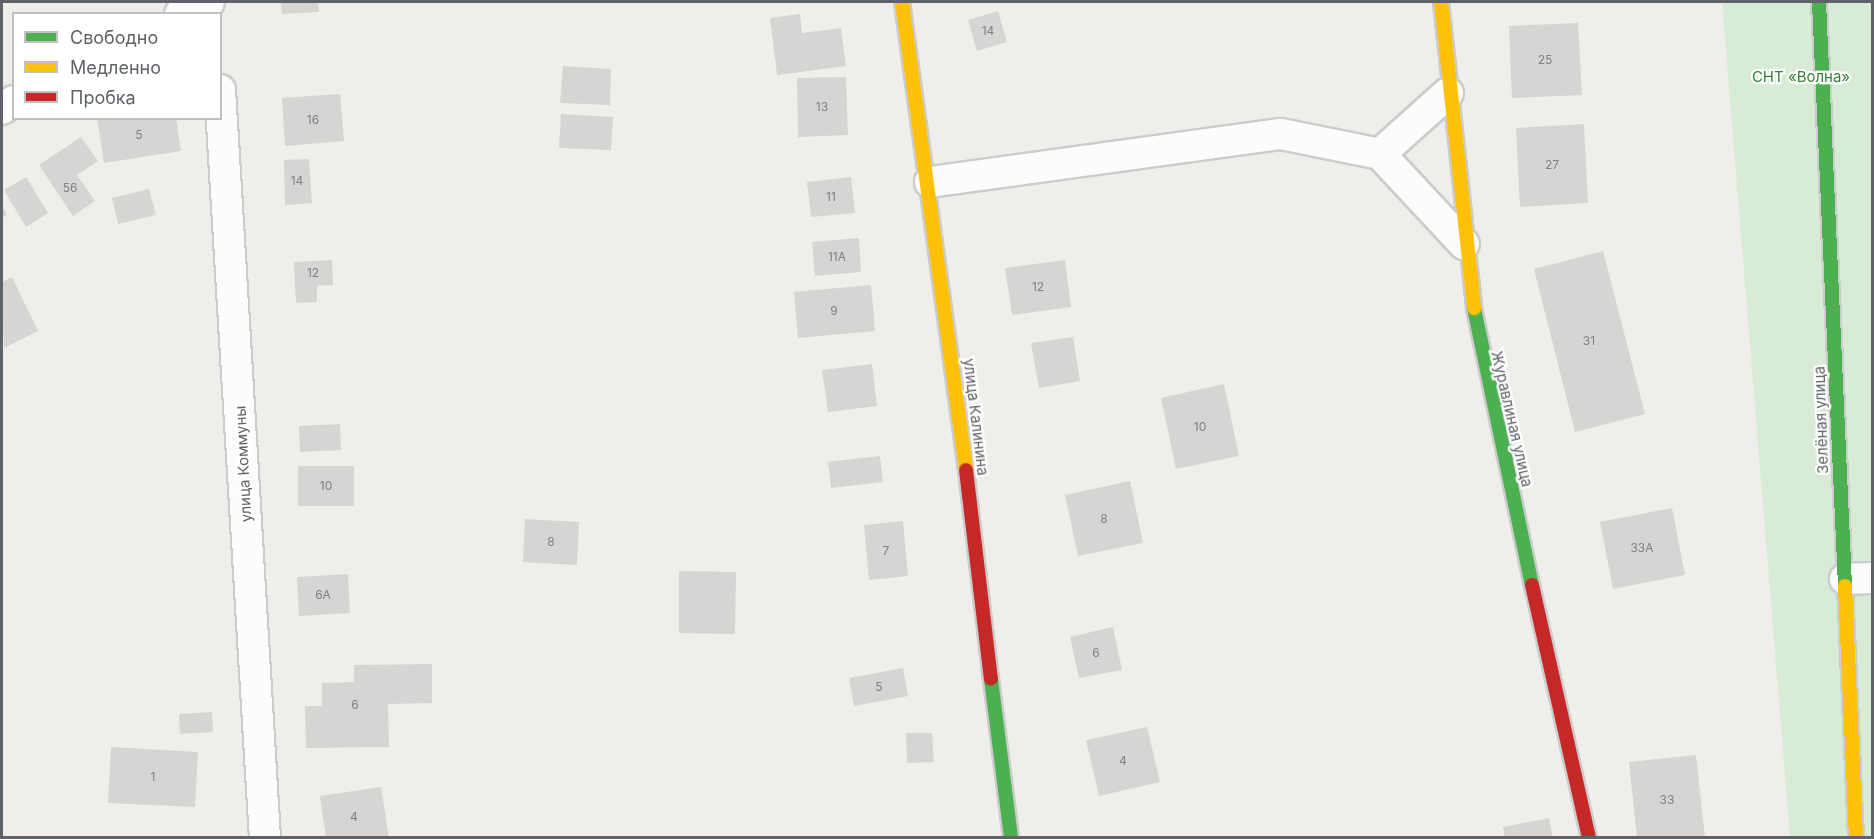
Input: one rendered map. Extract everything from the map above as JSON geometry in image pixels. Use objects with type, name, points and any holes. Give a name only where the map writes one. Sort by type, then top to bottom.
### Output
[{"type":"street","points":[[185,12],[209,2]]},
{"type":"street","name":"улица Калинина","points":[[902,2],[930,182],[1011,837]]},
{"type":"street","name":"Журавлиная улица","points":[[1441,2],[1464,244],[1478,341],[1589,837]]},
{"type":"street","name":"Зелёная улица","points":[[1819,2],[1858,578],[1856,837]]},
{"type":"street","points":[[1380,154],[1448,93]]},
{"type":"street","name":"улица Коммуны","points":[[222,120],[265,837]]},
{"type":"street","points":[[930,182],[1281,134],[1380,154],[1464,244]]},
{"type":"green space","name":"СНТ «Волна»","points":[[1722,2],[1872,2],[1872,837],[1790,837]]},
{"type":"building","points":[[281,2],[318,2],[319,12],[282,14]]},
{"type":"building","points":[[998,11],[1007,42],[977,51],[968,20]]},
{"type":"building","points":[[800,14],[802,33],[841,28],[846,66],[777,75],[770,18]]},
{"type":"building","points":[[1578,23],[1582,95],[1512,98],[1509,26]]},
{"type":"building","points":[[563,66],[611,69],[610,105],[560,103]]},
{"type":"building","points":[[846,77],[848,135],[798,137],[797,78]]},
{"type":"building","points":[[340,94],[344,141],[285,146],[282,98]]},
{"type":"building","points":[[561,114],[613,117],[611,150],[559,148]]},
{"type":"building","points":[[97,120],[176,120],[181,151],[104,163]]},
{"type":"building","points":[[1584,124],[1588,203],[1520,207],[1516,128]]},
{"type":"building","points":[[81,137],[98,161],[77,175],[95,201],[73,216],[39,165]]},
{"type":"building","points":[[309,159],[312,203],[285,205],[284,160]]},
{"type":"building","points":[[26,177],[48,213],[26,227],[4,190]]},
{"type":"building","points":[[851,177],[855,213],[811,217],[807,182]]},
{"type":"building","points":[[149,189],[156,215],[118,224],[112,198]]},
{"type":"building","points":[[2,206],[7,214],[2,218]]},
{"type":"building","points":[[859,238],[861,272],[815,276],[812,242]]},
{"type":"building","points":[[1603,251],[1645,414],[1575,432],[1534,269]]},
{"type":"building","points":[[332,260],[333,285],[317,286],[317,302],[296,303],[294,262]]},
{"type":"building","points":[[1065,260],[1071,307],[1012,315],[1005,268]]},
{"type":"building","points":[[12,277],[38,331],[4,348],[2,282]]},
{"type":"building","points":[[871,285],[875,331],[798,338],[794,292]]},
{"type":"building","points":[[1073,337],[1080,381],[1039,388],[1031,343]]},
{"type":"building","points":[[872,364],[877,406],[828,412],[822,370]]},
{"type":"building","points":[[1224,384],[1239,456],[1176,469],[1161,398]]},
{"type":"building","points":[[340,424],[341,450],[300,452],[299,426]]},
{"type":"building","points":[[880,456],[883,482],[831,488],[828,462]]},
{"type":"building","points":[[298,466],[354,466],[354,506],[298,506]]},
{"type":"building","points":[[1130,481],[1143,543],[1078,556],[1065,495]]},
{"type":"building","points":[[1672,508],[1685,575],[1613,589],[1600,522]]},
{"type":"building","points":[[525,519],[579,522],[577,565],[523,562]]},
{"type":"building","points":[[903,521],[908,576],[869,580],[864,525]]},
{"type":"building","points":[[679,571],[736,572],[735,634],[679,633]]},
{"type":"building","points":[[348,574],[350,613],[299,616],[297,577]]},
{"type":"building","points":[[1113,627],[1122,670],[1079,678],[1070,637]]},
{"type":"building","points":[[432,664],[432,703],[388,704],[389,747],[306,748],[305,706],[322,706],[322,683],[354,682],[354,665]]},
{"type":"building","points":[[903,668],[908,696],[854,706],[849,678]]},
{"type":"building","points":[[212,712],[213,732],[180,734],[179,714]]},
{"type":"building","points":[[1147,727],[1160,782],[1099,796],[1086,740]]},
{"type":"building","points":[[906,733],[932,733],[934,762],[907,763]]},
{"type":"building","points":[[111,747],[198,752],[195,807],[108,803]]},
{"type":"building","points":[[1696,755],[1705,838],[1637,838],[1629,762]]},
{"type":"building","points":[[381,787],[389,838],[326,838],[320,796]]},
{"type":"building","points":[[1549,818],[1553,838],[1505,838],[1503,827]]},
{"type":"traffic: fast","points":[[1819,2],[1845,586]]},
{"type":"traffic: fast","points":[[1474,308],[1532,585]]},
{"type":"traffic: fast","points":[[991,679],[1011,838]]},
{"type":"traffic: slow","points":[[902,2],[966,470]]},
{"type":"traffic: slow","points":[[1441,2],[1474,308]]},
{"type":"traffic: slow","points":[[1845,586],[1856,838]]},
{"type":"traffic: jam","points":[[966,470],[991,679]]},
{"type":"traffic: jam","points":[[1532,585],[1589,838]]}]
